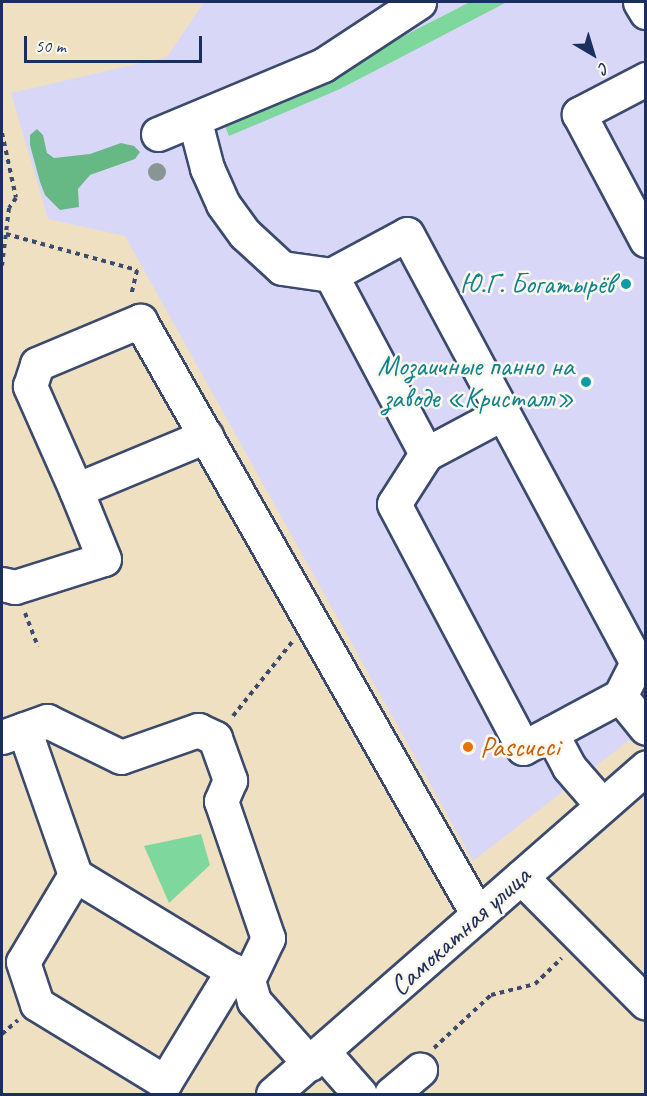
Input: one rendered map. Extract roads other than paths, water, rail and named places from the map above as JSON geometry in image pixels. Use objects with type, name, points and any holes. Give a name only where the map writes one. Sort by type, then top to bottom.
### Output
[{"type":"street","points":[[158,135],[195,122],[323,65],[419,2]]},
{"type":"street","points":[[640,2],[645,12]]},
{"type":"street","points":[[645,79],[579,114],[645,240]]},
{"type":"street","points":[[195,122],[207,168],[223,204],[245,234],[282,268],[331,275],[407,234],[503,413],[641,661],[620,696],[523,748],[394,504],[426,454],[503,413]]},
{"type":"street","points":[[331,275],[426,454]]},
{"type":"street","points":[[8,586],[104,560],[30,386],[37,364],[141,321],[478,915]]},
{"type":"street","points":[[76,490],[206,436]]},
{"type":"street","points":[[620,696],[645,728]]},
{"type":"street","points":[[75,875],[23,962],[37,1004],[165,1088],[240,975],[268,938],[221,801],[230,780],[215,738],[198,730],[121,757],[46,721],[13,733],[75,875],[240,975],[254,1001],[360,1095]]},
{"type":"street","points":[[551,733],[569,767],[602,805]]},
{"type":"street","name":"Самокатная улица","points":[[273,1095],[645,767]]},
{"type":"street","points":[[521,877],[645,1003]]},
{"type":"street","points":[[391,1095],[420,1070]]},
{"type":"place","name":"Ю.Г. Богатырёв","points":[[626,284]]},
{"type":"place","name":"Мозаичные панно на заводе «Кристалл»","points":[[586,382]]},
{"type":"place","name":"Pascucci","points":[[468,747]]}]
